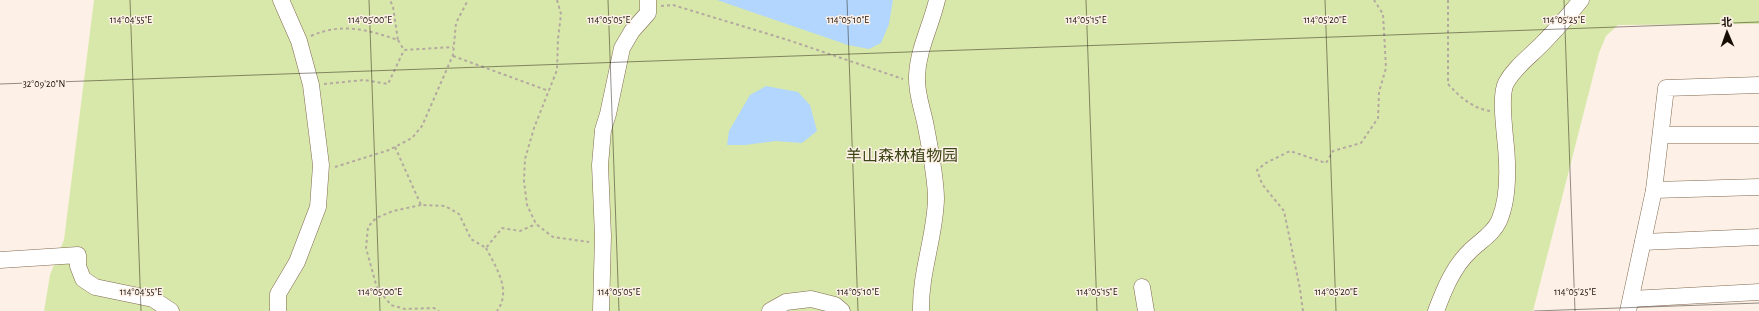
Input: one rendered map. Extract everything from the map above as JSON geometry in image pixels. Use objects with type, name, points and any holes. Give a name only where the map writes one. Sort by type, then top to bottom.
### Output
[{"type":"street","points":[[278,311],[278,294],[297,262],[318,207],[320,172],[316,122],[311,86],[299,41],[281,0]]},
{"type":"street","points":[[921,311],[921,291],[932,236],[936,198],[926,126],[918,96],[917,81],[922,47],[938,0]]},
{"type":"street","points":[[1436,311],[1445,287],[1458,265],[1470,251],[1487,237],[1499,222],[1505,200],[1506,170],[1502,114],[1505,84],[1519,66],[1561,25],[1581,0]]},
{"type":"street","points":[[601,311],[603,243],[600,165],[603,130],[608,114],[622,48],[632,31],[648,13],[648,3]]},
{"type":"street","points":[[1759,85],[1666,88],[1654,190],[1629,305],[1759,292]]},
{"type":"street","points":[[1660,135],[1759,135]]},
{"type":"street","points":[[1654,190],[1759,187]]},
{"type":"street","points":[[1643,242],[1759,237]]},
{"type":"street","points":[[0,260],[78,255],[78,266],[83,279],[95,287],[153,299],[171,311]]},
{"type":"street","points":[[1142,287],[1146,311]]},
{"type":"street","points":[[770,311],[786,302],[811,299],[835,305],[842,311]]},
{"type":"path","points":[[390,0],[393,7],[398,40],[404,50]]},
{"type":"path","points":[[320,172],[396,147],[412,138],[422,126],[453,55],[456,23],[468,0]]},
{"type":"path","points":[[557,0],[561,14],[558,39],[557,70],[534,128],[525,160],[524,181],[527,205],[536,224],[553,237],[603,243]]},
{"type":"path","points":[[1303,311],[1284,211],[1262,184],[1257,170],[1266,163],[1290,151],[1326,163],[1333,151],[1360,143],[1378,118],[1379,92],[1386,68],[1383,14],[1374,0]]},
{"type":"path","points":[[1448,0],[1448,84],[1460,97],[1479,109],[1502,114]]},
{"type":"path","points":[[648,3],[673,5],[788,40],[901,79],[917,81]]},
{"type":"path","points":[[299,41],[320,32],[338,28],[358,29],[398,40]]},
{"type":"path","points":[[404,50],[453,47]]},
{"type":"path","points":[[311,86],[364,80],[388,84],[404,50]]},
{"type":"path","points":[[453,55],[549,92]]},
{"type":"path","points":[[396,147],[421,205]]},
{"type":"path","points":[[439,311],[434,308],[405,309],[391,304],[377,288],[366,248],[368,228],[376,218],[393,211],[421,205],[445,206],[459,214],[472,239],[486,248],[498,272],[504,290],[501,306],[497,311]]},
{"type":"path","points":[[486,248],[502,228],[520,231],[536,224]]},
{"type":"green space","name":"羊山森林植物园","points":[[94,0],[1759,0],[1759,24],[1618,25],[1606,36],[1599,53],[1533,311],[44,311],[50,275],[64,240]]},
{"type":"water","points":[[717,0],[893,0],[889,24],[881,43],[869,49],[848,45]]},
{"type":"water","points":[[766,86],[798,92],[810,105],[817,131],[802,143],[776,141],[745,145],[727,145],[729,131],[750,95]]}]
